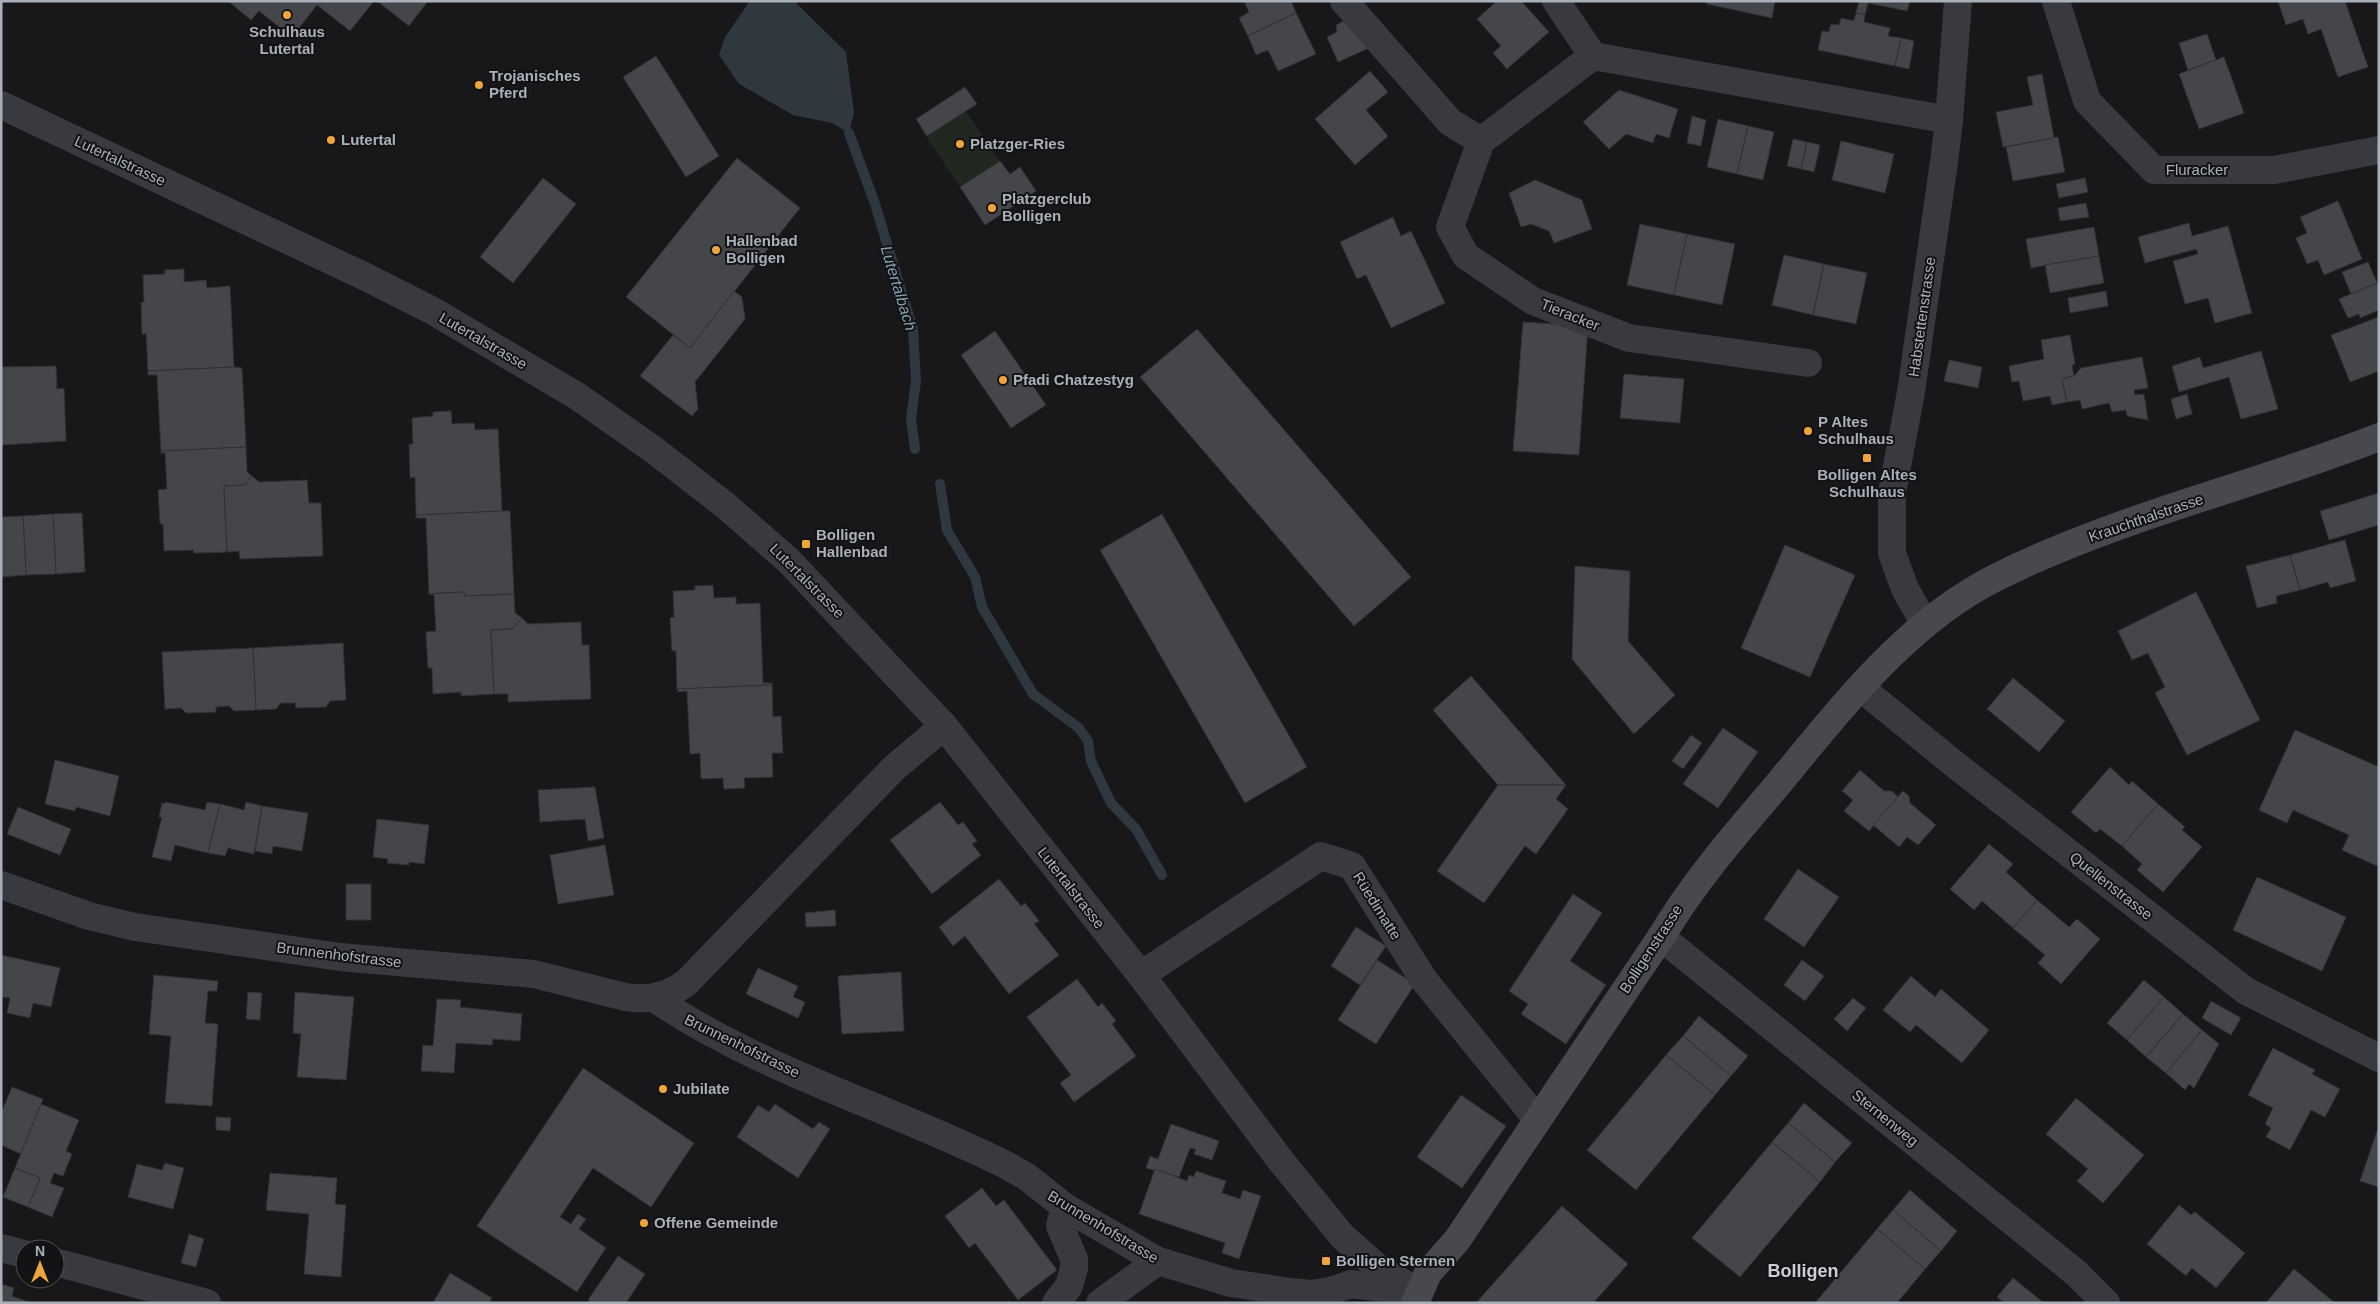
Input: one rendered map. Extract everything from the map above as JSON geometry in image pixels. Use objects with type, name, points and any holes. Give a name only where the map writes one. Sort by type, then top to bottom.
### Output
[{"type":"main road","name":"Krauchthalstrasse","points":[[1925,624],[1976,589],[1999,576],[2072,544],[2379,437]]},
{"type":"main road","name":"Bolligenstrasse","points":[[1417,1298],[1428,1273],[1457,1240],[1661,937],[1680,905],[1724,846],[1861,688],[1893,653],[1925,624]]},
{"type":"street","points":[[1344,1],[1450,122],[1481,141],[1593,56]]},
{"type":"street","points":[[1556,1],[1593,56],[1949,120]]},
{"type":"street","name":"Habstettenstrasse","points":[[1925,624],[1905,589],[1892,553],[1892,493],[1911,392],[1949,120],[1958,1]]},
{"type":"street","name":"Fluracker","points":[[2056,1],[2087,101],[2154,170],[2274,170],[2379,150]]},
{"type":"street","name":"Lutertalstrasse","points":[[1,105],[366,277],[481,339],[577,396],[668,461],[726,506],[789,560],[944,726],[1141,975],[1276,1154],[1342,1236],[1378,1268],[1417,1298]]},
{"type":"street","name":"Tieracker","points":[[1481,141],[1450,227],[1466,256],[1533,300],[1629,338],[1808,363]]},
{"type":"street","name":"Quellenstrasse","points":[[1861,688],[1958,767],[2246,991],[2379,1058]]},
{"type":"street","points":[[654,998],[672,992],[687,982],[894,768],[944,726]]},
{"type":"street","name":"Rüedimatte","points":[[1141,975],[1321,856],[1340,861],[1352,866],[1424,980],[1537,1120]]},
{"type":"street","name":"Brunnenhofstrasse","points":[[1,885],[89,916],[171,933],[340,957],[534,974],[626,997],[637,999],[654,998],[693,1025],[1006,1165],[1027,1177],[1065,1207],[1158,1261],[1231,1283],[1290,1292],[1310,1294],[1330,1291],[1351,1284],[1417,1298]]},
{"type":"street","name":"Sternenweg","points":[[1661,937],[2076,1273],[2106,1303]]},
{"type":"street","points":[[1056,1303],[1069,1286],[1074,1268],[1074,1259],[1060,1226],[1065,1207]]},
{"type":"street","points":[[1,1248],[15,1252]]},
{"type":"street","points":[[1100,1303],[1158,1261]]},
{"type":"street","points":[[65,1265],[207,1303]]},
{"type":"shaded area","points":[[750,1],[794,1],[846,52],[854,112],[849,133],[832,123],[793,115],[739,84],[719,55],[725,37]]},
{"type":"shaded area","name":"Platzger-Ries","points":[[959,101],[1000,161],[960,187],[920,127]]},
{"type":"building","name":"Schulhaus Lutertal","points":[[228,1],[374,1],[350,31],[317,5],[292,37],[259,11],[251,20]]},
{"type":"building","points":[[377,1],[428,1],[409,26]]},
{"type":"building","points":[[1244,1],[1291,1],[1296,13],[1248,36],[1239,18],[1249,12]]},
{"type":"building","points":[[1497,1],[1521,1],[1549,32],[1507,69],[1493,53],[1501,46],[1477,19]]},
{"type":"building","points":[[1707,1],[1775,1],[1772,18],[1707,4]]},
{"type":"building","points":[[1859,1],[1910,1],[1907,11],[1868,3],[1865,15],[1856,13]]},
{"type":"building","points":[[2278,1],[2345,1],[2368,67],[2338,77],[2321,29],[2308,34],[2303,19],[2286,25]]},
{"type":"building","points":[[1296,13],[1316,54],[1278,71],[1268,50],[1256,55],[1248,36]]},
{"type":"building","points":[[1856,13],[1865,15],[1864,22],[1890,28],[1888,36],[1901,38],[1895,66],[1818,50],[1822,31],[1829,32],[1831,24],[1839,25],[1841,18],[1854,21]]},
{"type":"building","points":[[1346,20],[1369,48],[1338,62],[1327,37],[1337,32],[1336,25]]},
{"type":"building","points":[[2207,34],[2216,60],[2188,70],[2179,43]]},
{"type":"building","points":[[1901,38],[1914,41],[1909,69],[1895,66]]},
{"type":"building","points":[[656,56],[719,156],[686,177],[623,77]]},
{"type":"building","points":[[2224,57],[2244,113],[2199,129],[2179,74]]},
{"type":"building","points":[[1370,71],[1388,92],[1366,110],[1388,136],[1355,165],[1315,119]]},
{"type":"building","points":[[2042,74],[2054,138],[2003,147],[1996,112],[2033,105],[2027,77]]},
{"type":"building","points":[[965,87],[977,104],[927,136],[916,119]]},
{"type":"building","points":[[1619,90],[1678,109],[1669,138],[1656,134],[1653,143],[1626,134],[1609,149],[1583,122]]},
{"type":"building","points":[[1692,116],[1706,120],[1701,146],[1687,143]]},
{"type":"building","points":[[1718,119],[1748,126],[1737,174],[1707,167]]},
{"type":"building","points":[[1748,126],[1774,132],[1763,180],[1737,174]]},
{"type":"building","points":[[2058,137],[2065,172],[2013,181],[2006,147]]},
{"type":"building","points":[[1793,139],[1807,142],[1801,169],[1787,166]]},
{"type":"building","points":[[1841,141],[1894,154],[1885,193],[1832,180]]},
{"type":"building","points":[[1807,142],[1820,145],[1814,172],[1801,169]]},
{"type":"building","name":"Hallenbad Bolligen","points":[[737,158],[800,208],[690,348],[626,297]]},
{"type":"building","name":"Platzgerclub Bolligen","points":[[1000,161],[1010,174],[1020,167],[1036,191],[985,225],[960,187]]},
{"type":"building","points":[[543,178],[576,204],[513,283],[480,257]]},
{"type":"building","points":[[2085,178],[2088,192],[2059,198],[2056,184]]},
{"type":"building","points":[[1535,180],[1582,200],[1592,229],[1554,243],[1549,231],[1531,224],[1521,227],[1509,193]]},
{"type":"building","points":[[2338,201],[2362,259],[2324,275],[2318,260],[2307,264],[2296,238],[2307,233],[2300,217]]},
{"type":"building","points":[[2086,203],[2089,217],[2060,221],[2058,208]]},
{"type":"building","points":[[1393,217],[1401,236],[1411,231],[1445,303],[1391,328],[1366,275],[1357,279],[1340,242]]},
{"type":"building","points":[[2189,223],[2192,236],[2228,226],[2252,313],[2215,323],[2208,298],[2185,304],[2173,261],[2198,254],[2196,249],[2145,263],[2138,237]]},
{"type":"building","points":[[1640,224],[1687,234],[1674,295],[1627,285]]},
{"type":"building","points":[[2094,227],[2099,256],[2031,268],[2026,239]]},
{"type":"building","points":[[1687,234],[1735,244],[1722,305],[1674,295]]},
{"type":"building","points":[[1784,255],[1824,264],[1813,315],[1772,305]]},
{"type":"building","points":[[2099,256],[2104,283],[2050,293],[2045,265]]},
{"type":"building","points":[[2368,262],[2377,283],[2351,294],[2342,272]]},
{"type":"building","points":[[1824,264],[1867,273],[1856,324],[1813,315]]},
{"type":"building","points":[[184,269],[184,282],[206,280],[207,288],[230,286],[234,367],[148,371],[146,334],[142,334],[141,303],[144,302],[143,275],[165,274],[165,270]]},
{"type":"building","points":[[2377,283],[2379,287],[2379,310],[2360,318],[2359,314],[2348,318],[2339,299]]},
{"type":"building","points":[[734,291],[742,297],[745,319],[695,382],[698,409],[692,416],[640,376],[673,335],[690,348]]},
{"type":"building","points":[[2106,291],[2108,306],[2070,313],[2068,298]]},
{"type":"building","points":[[2379,317],[2379,371],[2350,382],[2331,335]]},
{"type":"building","points":[[1523,322],[1588,326],[1579,455],[1513,451]]},
{"type":"building","points":[[1197,329],[1411,577],[1354,626],[1140,377]]},
{"type":"building","name":"Pfadi Chatzestyg","points":[[995,331],[1046,405],[1011,428],[961,355]]},
{"type":"building","points":[[2070,335],[2075,364],[2072,365],[2074,376],[2062,379],[2067,402],[2052,405],[2050,396],[2023,401],[2019,381],[2012,382],[2009,366],[2044,359],[2041,340]]},
{"type":"building","points":[[2261,351],[2278,409],[2241,419],[2229,377],[2179,392],[2172,366],[2200,357],[2203,368]]},
{"type":"building","points":[[2142,357],[2148,388],[2134,390],[2135,395],[2144,394],[2148,420],[2127,416],[2126,410],[2112,412],[2109,403],[2082,409],[2080,400],[2067,402],[2062,379],[2074,376],[2081,368]]},
{"type":"building","points":[[1949,360],[1982,367],[1978,388],[1944,381]]},
{"type":"building","points":[[56,366],[57,389],[64,388],[66,441],[1,445],[1,367]]},
{"type":"building","points":[[242,368],[246,447],[161,451],[157,375],[148,375],[148,371]]},
{"type":"building","points":[[1624,374],[1684,379],[1680,423],[1620,418]]},
{"type":"building","points":[[2187,394],[2192,414],[2176,419],[2171,399]]},
{"type":"building","points":[[451,411],[452,424],[474,423],[475,430],[498,429],[502,511],[416,515],[415,477],[410,478],[409,444],[413,444],[412,418],[433,416],[433,412]]},
{"type":"building","points":[[246,447],[247,472],[252,476],[245,485],[224,486],[227,552],[194,553],[193,550],[164,551],[163,524],[160,524],[158,490],[167,489],[165,453],[161,453],[161,451]]},
{"type":"building","points":[[252,476],[259,482],[307,480],[309,503],[321,503],[323,556],[240,559],[239,551],[227,552],[224,486],[245,485]]},
{"type":"building","points":[[2379,493],[2379,525],[2329,540],[2320,511]]},
{"type":"building","points":[[510,511],[514,594],[464,596],[464,592],[429,594],[426,518],[416,518],[416,515]]},
{"type":"building","points":[[82,513],[85,572],[56,574],[53,514]]},
{"type":"building","points":[[53,514],[56,574],[26,575],[23,516]]},
{"type":"building","points":[[1162,514],[1307,767],[1245,803],[1100,550]]},
{"type":"building","points":[[23,516],[26,575],[1,577],[1,517]]},
{"type":"building","points":[[2345,540],[2356,581],[2330,588],[2328,582],[2300,590],[2290,555]]},
{"type":"building","points":[[1785,545],[1855,575],[1810,677],[1741,648]]},
{"type":"building","points":[[2290,555],[2300,590],[2276,596],[2277,603],[2257,608],[2246,566]]},
{"type":"building","points":[[1575,566],[1630,571],[1628,641],[1675,695],[1634,734],[1572,659]]},
{"type":"building","points":[[713,585],[714,598],[736,597],[736,604],[760,603],[763,683],[772,683],[772,685],[677,689],[676,651],[672,651],[670,618],[674,617],[673,591],[695,590],[695,586]]},
{"type":"building","points":[[464,592],[464,596],[514,594],[515,613],[522,618],[512,629],[491,630],[494,694],[461,696],[461,692],[433,694],[432,668],[428,668],[426,632],[436,631],[434,595],[429,594]]},
{"type":"building","points":[[2196,592],[2260,720],[2187,755],[2155,693],[2165,687],[2148,653],[2132,660],[2118,631]]},
{"type":"building","points":[[522,618],[528,624],[581,622],[582,645],[589,645],[591,699],[508,702],[508,694],[494,694],[491,630],[512,629]]},
{"type":"building","points":[[343,643],[346,700],[330,701],[326,707],[296,708],[295,703],[281,703],[276,709],[256,710],[253,648]]},
{"type":"building","points":[[253,648],[256,710],[234,711],[229,706],[216,707],[216,712],[186,713],[181,708],[165,709],[162,652]]},
{"type":"building","points":[[1471,676],[1566,785],[1498,785],[1433,710]]},
{"type":"building","points":[[2013,678],[2065,721],[2039,752],[1987,709]]},
{"type":"building","points":[[772,685],[773,717],[781,716],[783,753],[772,753],[773,777],[744,778],[745,788],[724,789],[723,778],[701,779],[700,753],[690,754],[687,691],[678,692],[677,689]]},
{"type":"building","points":[[1723,728],[1758,752],[1718,808],[1683,784]]},
{"type":"building","points":[[2295,730],[2379,767],[2379,861],[2377,866],[2342,850],[2349,835],[2293,810],[2287,823],[2259,810]]},
{"type":"building","points":[[1691,735],[1702,743],[1683,769],[1672,761]]},
{"type":"building","points":[[55,760],[119,776],[110,816],[76,807],[75,811],[45,804]]},
{"type":"building","points":[[2110,767],[2129,785],[2132,781],[2158,804],[2122,846],[2100,829],[2096,833],[2071,812]]},
{"type":"building","points":[[1860,770],[1884,791],[1892,791],[1898,797],[1869,831],[1844,811],[1853,800],[1842,791]]},
{"type":"building","points":[[1498,785],[1566,785],[1556,799],[1568,809],[1536,854],[1525,846],[1484,903],[1437,871]]},
{"type":"building","points":[[595,787],[604,838],[588,841],[585,819],[540,822],[538,790]]},
{"type":"building","points":[[1903,791],[1909,796],[1910,803],[1936,825],[1918,845],[1907,837],[1899,847],[1873,825]]},
{"type":"building","points":[[165,802],[205,810],[207,802],[220,804],[208,853],[175,845],[171,861],[152,857],[162,817],[159,817],[162,803],[165,804]]},
{"type":"building","points":[[246,802],[262,806],[254,854],[228,848],[225,856],[208,853],[220,804],[244,810]]},
{"type":"building","points":[[940,802],[958,825],[963,822],[977,841],[972,844],[981,855],[932,894],[890,840]]},
{"type":"building","points":[[2158,804],[2185,827],[2182,830],[2202,847],[2163,892],[2137,870],[2142,864],[2122,846]]},
{"type":"building","points":[[262,806],[308,813],[302,851],[273,846],[272,854],[255,851]]},
{"type":"building","points":[[18,807],[71,829],[60,855],[7,834]]},
{"type":"building","points":[[377,819],[429,825],[424,864],[409,862],[409,865],[387,863],[388,859],[373,857]]},
{"type":"building","points":[[1989,844],[2013,864],[2006,872],[2037,900],[2013,928],[1982,901],[1974,910],[1950,889]]},
{"type":"building","points":[[605,845],[614,895],[558,904],[550,855]]},
{"type":"building","points":[[1798,869],[1839,897],[1804,947],[1764,919]]},
{"type":"building","points":[[2257,877],[2346,917],[2322,971],[2233,930]]},
{"type":"building","points":[[999,879],[1021,906],[1025,903],[1039,921],[1034,924],[1059,955],[1009,994],[965,936],[953,946],[939,927]]},
{"type":"building","points":[[346,884],[371,884],[371,920],[346,920]]},
{"type":"building","points":[[1573,894],[1602,913],[1570,961],[1606,985],[1566,1044],[1521,1014],[1528,1004],[1509,991]]},
{"type":"building","points":[[2037,900],[2069,927],[2077,919],[2100,939],[2061,984],[2038,963],[2045,955],[2013,928]]},
{"type":"building","points":[[835,910],[836,926],[806,927],[805,913]]},
{"type":"building","points":[[1356,927],[1386,946],[1360,985],[1331,966]]},
{"type":"building","points":[[1,955],[60,968],[51,1007],[33,1003],[30,1018],[7,1013],[10,998],[1,997]]},
{"type":"building","points":[[1377,960],[1415,984],[1376,1044],[1338,1020]]},
{"type":"building","points":[[1802,960],[1824,976],[1805,1001],[1784,985]]},
{"type":"building","points":[[758,968],[798,986],[793,997],[805,1002],[798,1018],[746,994]]},
{"type":"building","points":[[901,972],[904,1031],[842,1034],[838,976]]},
{"type":"building","points":[[154,975],[218,981],[217,991],[208,991],[205,1023],[218,1024],[212,1106],[165,1103],[171,1036],[149,1034]]},
{"type":"building","points":[[1911,976],[1935,997],[1941,989],[1989,1030],[1962,1063],[1916,1025],[1910,1032],[1883,1010]]},
{"type":"building","points":[[1077,979],[1098,1007],[1102,1003],[1116,1021],[1112,1024],[1136,1056],[1074,1102],[1060,1083],[1071,1075],[1027,1017]]},
{"type":"building","points":[[2144,980],[2164,997],[2127,1040],[2107,1023]]},
{"type":"building","points":[[248,992],[262,993],[260,1020],[246,1019]]},
{"type":"building","points":[[295,992],[354,997],[346,1080],[297,1077],[301,1034],[293,1033]]},
{"type":"building","points":[[2164,997],[2183,1014],[2146,1057],[2127,1040]]},
{"type":"building","points":[[1853,998],[1866,1008],[1847,1031],[1834,1019]]},
{"type":"building","points":[[437,999],[461,1000],[460,1007],[522,1014],[520,1041],[493,1039],[492,1045],[456,1043],[454,1073],[421,1071],[423,1045],[433,1046]]},
{"type":"building","points":[[2211,1001],[2241,1018],[2231,1035],[2202,1018]]},
{"type":"building","points":[[2183,1014],[2202,1030],[2166,1073],[2146,1057]]},
{"type":"building","points":[[1699,1016],[1748,1056],[1731,1076],[1683,1036]]},
{"type":"building","points":[[2202,1030],[2219,1044],[2194,1088],[2189,1084],[2185,1090],[2166,1073]]},
{"type":"building","points":[[1683,1036],[1731,1076],[1715,1095],[1666,1055]]},
{"type":"building","points":[[2273,1048],[2315,1070],[2312,1074],[2340,1089],[2325,1117],[2311,1110],[2290,1150],[2266,1137],[2271,1128],[2265,1124],[2273,1108],[2248,1095]]},
{"type":"building","points":[[1666,1055],[1715,1095],[1636,1190],[1587,1150]]},
{"type":"building","points":[[583,1068],[694,1143],[651,1207],[593,1168],[560,1217],[571,1224],[578,1214],[586,1219],[579,1229],[606,1248],[577,1292],[477,1226]]},
{"type":"building","points":[[12,1087],[43,1099],[21,1154],[1,1145],[1,1113]]},
{"type":"building","points":[[1461,1095],[1506,1126],[1462,1188],[1417,1157]]},
{"type":"building","points":[[2076,1098],[2144,1155],[2103,1203],[2077,1181],[2088,1169],[2046,1134]]},
{"type":"building","points":[[1804,1103],[1852,1143],[1835,1162],[1788,1123]]},
{"type":"building","points":[[41,1104],[79,1120],[66,1151],[72,1154],[63,1176],[54,1173],[50,1183],[64,1188],[52,1217],[28,1207],[40,1178],[15,1168]]},
{"type":"building","points":[[775,1104],[813,1129],[819,1122],[830,1129],[798,1178],[737,1137],[758,1105],[769,1112]]},
{"type":"building","points":[[216,1117],[231,1118],[230,1131],[216,1130]]},
{"type":"building","points":[[1788,1123],[1835,1162],[1820,1182],[1772,1142]]},
{"type":"building","points":[[1171,1124],[1219,1141],[1212,1160],[1194,1154],[1196,1149],[1190,1148],[1179,1177],[1146,1168],[1150,1156],[1158,1159]]},
{"type":"building","points":[[2379,1125],[2379,1187],[2360,1181]]},
{"type":"building","points":[[1772,1142],[1820,1182],[1740,1277],[1692,1238]]},
{"type":"building","points":[[165,1163],[184,1168],[173,1209],[128,1197],[137,1164],[162,1170]]},
{"type":"building","points":[[15,1168],[40,1178],[28,1207],[3,1197]]},
{"type":"building","points":[[1155,1169],[1187,1181],[1189,1175],[1194,1177],[1196,1171],[1226,1181],[1222,1193],[1240,1199],[1243,1190],[1261,1196],[1239,1259],[1222,1253],[1225,1243],[1139,1214]]},
{"type":"building","points":[[270,1173],[337,1178],[335,1204],[346,1205],[341,1277],[304,1274],[309,1214],[266,1210]]},
{"type":"building","points":[[982,1188],[996,1206],[1004,1200],[1057,1270],[1018,1300],[975,1243],[969,1248],[945,1216]]},
{"type":"building","points":[[1910,1190],[1957,1231],[1941,1251],[1893,1210]]},
{"type":"building","points":[[2179,1205],[2191,1215],[2195,1212],[2245,1253],[2216,1288],[2192,1268],[2186,1276],[2147,1244]]},
{"type":"building","points":[[1562,1206],[1628,1264],[1593,1303],[1476,1303]]},
{"type":"building","points":[[1893,1210],[1941,1251],[1925,1269],[1877,1229]]},
{"type":"building","points":[[1877,1229],[1925,1269],[1897,1303],[1815,1303]]},
{"type":"building","points":[[189,1234],[204,1239],[196,1267],[181,1263]]},
{"type":"building","points":[[618,1256],[645,1274],[626,1303],[592,1303],[588,1300]]},
{"type":"building","points":[[2294,1269],[2335,1303],[2266,1303]]},
{"type":"building","points":[[450,1273],[492,1298],[489,1303],[433,1303]]},
{"type":"building","points":[[2013,1278],[2044,1303],[2004,1303],[1997,1297]]},
{"type":"building","points":[[1,1284],[14,1288],[12,1296],[32,1303],[1,1303]]},
{"type":"waterway","name":"Lutertalbach","points":[[849,133],[874,201],[913,329],[916,381],[911,419],[915,449]]},
{"type":"waterway","points":[[940,484],[947,530],[975,577],[982,607],[1033,694],[1079,728],[1088,741],[1091,761],[1111,803],[1136,829],[1162,875]]},
{"type":"place","name":"Schulhaus Lutertal","points":[[287,15]]},
{"type":"place","name":"Trojanisches Pferd","points":[[479,85]]},
{"type":"place","name":"Lutertal","points":[[331,140]]},
{"type":"place","name":"Platzger-Ries","points":[[960,144]]},
{"type":"place","name":"Platzgerclub Bolligen","points":[[992,208]]},
{"type":"place","name":"Hallenbad Bolligen","points":[[716,250]]},
{"type":"place","name":"Pfadi Chatzestyg","points":[[1003,380]]},
{"type":"place","name":"P Altes Schulhaus","points":[[1808,431]]},
{"type":"place","name":"Bolligen Altes Schulhaus","points":[[1867,458]]},
{"type":"place","name":"Bolligen Hallenbad","points":[[806,544]]},
{"type":"place","name":"Jubilate","points":[[663,1089]]},
{"type":"place","name":"Offene Gemeinde","points":[[644,1223]]},
{"type":"place","name":"Bolligen Sternen","points":[[1326,1261]]},
{"type":"district","name":"Bolligen","points":[[1803,1271]]}]
